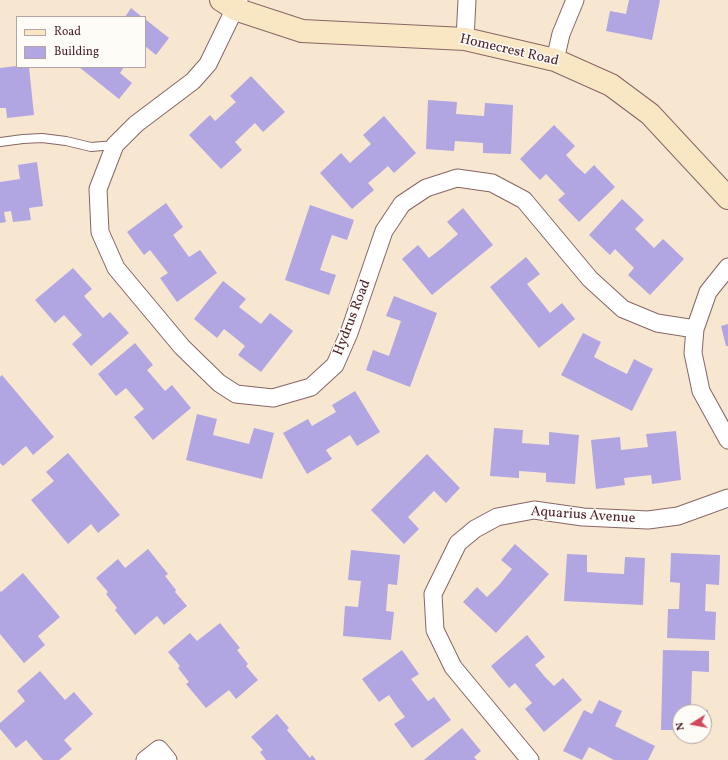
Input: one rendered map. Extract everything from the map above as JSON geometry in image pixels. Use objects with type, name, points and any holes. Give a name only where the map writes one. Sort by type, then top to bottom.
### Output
[{"type":"street","points":[[465,39],[467,0]]},
{"type":"street","points":[[555,60],[561,34],[575,0]]},
{"type":"street","name":"Homecrest Road","points":[[232,3],[302,31],[465,39],[555,60],[611,85],[650,114],[728,198]]},
{"type":"street","name":"Hydrus Road","points":[[232,3],[208,64],[193,80],[136,124],[115,145],[98,189],[100,232],[116,268],[182,347],[219,383],[236,394],[272,398],[311,387],[335,365],[349,333],[384,231],[402,204],[426,188],[457,178],[492,183],[524,200],[590,279],[623,309],[657,323],[695,329]]},
{"type":"street","points":[[728,268],[708,292],[695,329],[693,353],[701,391],[728,440]]},
{"type":"street","name":"Aquarius Avenue","points":[[530,760],[452,667],[435,630],[433,594],[458,544],[475,529],[497,517],[534,510],[583,518],[648,520],[678,516],[728,498]]},
{"type":"street","points":[[145,760],[159,749],[168,760]]},
{"type":"lane","points":[[0,142],[42,138],[66,141],[91,147],[115,145]]},
{"type":"building","points":[[629,0],[660,0],[652,40],[606,31],[610,11],[626,14]]},
{"type":"building","points":[[131,8],[141,16],[126,16]]},
{"type":"building","points":[[146,20],[169,38],[156,55],[146,47]]},
{"type":"building","points":[[16,66],[16,68],[29,68],[34,115],[7,118],[6,108],[0,108],[0,68]]},
{"type":"building","points":[[80,68],[123,68],[120,73],[132,83],[119,99]]},
{"type":"building","points":[[251,76],[285,112],[263,132],[255,123],[235,142],[242,150],[221,169],[189,135],[210,115],[215,121],[236,102],[230,96]]},
{"type":"building","points":[[428,100],[457,102],[456,114],[484,116],[485,103],[513,105],[511,154],[483,153],[483,143],[455,141],[454,151],[426,149]]},
{"type":"building","points":[[384,116],[416,153],[394,173],[388,166],[368,183],[374,190],[352,209],[320,173],[341,153],[350,163],[371,144],[363,135]]},
{"type":"building","points":[[554,125],[575,146],[566,155],[576,166],[585,174],[594,165],[615,187],[579,222],[558,200],[565,194],[546,174],[540,180],[520,159]]},
{"type":"building","points":[[37,162],[43,206],[29,208],[31,220],[13,222],[11,211],[4,212],[6,222],[0,223],[0,182],[20,179],[18,165]]},
{"type":"building","points":[[622,199],[644,220],[635,229],[654,248],[663,239],[684,259],[650,295],[628,275],[634,268],[615,249],[610,255],[589,235]]},
{"type":"building","points":[[166,203],[183,227],[173,235],[189,257],[200,250],[217,273],[177,302],[160,278],[168,273],[150,250],[144,255],[127,232]]},
{"type":"building","points":[[310,205],[354,220],[347,240],[332,235],[320,270],[336,275],[329,295],[285,280]]},
{"type":"building","points":[[463,208],[493,245],[432,295],[402,259],[418,245],[429,258],[442,248],[458,234],[447,222]]},
{"type":"building","points":[[526,257],[540,274],[527,284],[550,313],[562,303],[575,319],[539,348],[490,287]]},
{"type":"building","points":[[73,268],[92,289],[84,296],[103,318],[110,312],[129,333],[91,366],[72,344],[82,335],[64,315],[55,323],[35,300]]},
{"type":"building","points":[[223,281],[246,299],[239,307],[261,324],[270,313],[293,331],[261,372],[238,355],[245,346],[233,336],[224,329],[217,338],[194,319]]},
{"type":"building","points":[[394,296],[437,313],[410,387],[366,370],[373,350],[389,356],[401,321],[386,316]]},
{"type":"building","points":[[728,324],[728,346],[726,346],[721,326]]},
{"type":"building","points":[[583,333],[601,342],[594,357],[609,365],[627,374],[634,359],[653,369],[632,411],[561,375]]},
{"type":"building","points":[[135,343],[153,365],[147,370],[165,391],[172,385],[191,408],[153,440],[134,417],[144,409],[126,388],[116,396],[98,374]]},
{"type":"building","points":[[2,375],[54,437],[33,455],[26,446],[3,466],[0,463],[0,377]]},
{"type":"building","points":[[355,391],[380,432],[357,446],[350,435],[326,450],[332,459],[307,474],[283,433],[308,419],[312,426],[336,412],[332,405]]},
{"type":"building","points":[[197,414],[217,419],[213,435],[249,444],[254,428],[274,433],[262,479],[186,460]]},
{"type":"building","points":[[494,428],[523,430],[522,443],[549,445],[549,432],[579,435],[575,484],[546,482],[546,473],[519,471],[519,478],[490,476]]},
{"type":"building","points":[[676,431],[681,480],[652,484],[651,475],[624,478],[625,485],[596,489],[591,440],[620,437],[621,450],[648,447],[646,434]]},
{"type":"building","points":[[68,453],[120,515],[98,533],[91,524],[68,544],[31,500],[54,481],[46,472]]},
{"type":"building","points":[[427,454],[460,488],[446,503],[434,491],[408,517],[419,529],[404,544],[371,510]]},
{"type":"building","points":[[515,544],[549,574],[496,633],[463,602],[477,587],[487,597],[499,585],[512,569],[501,560]]},
{"type":"building","points":[[148,549],[168,574],[165,576],[176,590],[175,592],[187,606],[164,625],[157,616],[135,635],[115,610],[117,608],[106,594],[108,592],[96,578],[118,559],[125,568]]},
{"type":"building","points":[[351,550],[400,555],[397,585],[388,584],[386,611],[394,612],[391,640],[343,636],[345,606],[358,607],[361,581],[348,580]]},
{"type":"building","points":[[671,553],[720,555],[719,585],[706,584],[705,611],[716,612],[715,640],[667,638],[668,609],[679,609],[680,583],[670,582]]},
{"type":"building","points":[[567,554],[587,555],[587,572],[603,573],[624,574],[625,557],[645,558],[643,605],[564,601]]},
{"type":"building","points":[[23,573],[60,617],[38,636],[45,645],[24,663],[0,634],[0,591],[1,592]]},
{"type":"building","points":[[220,623],[240,648],[237,650],[248,664],[246,666],[258,680],[236,699],[229,690],[206,708],[186,684],[189,682],[178,668],[180,666],[168,652],[190,633],[197,641]]},
{"type":"building","points":[[527,635],[545,657],[535,665],[545,677],[554,686],[563,678],[582,700],[544,732],[525,709],[532,703],[515,683],[509,688],[491,666]]},
{"type":"building","points":[[402,650],[419,674],[411,679],[428,701],[434,697],[451,720],[412,748],[394,724],[405,717],[389,695],[379,702],[362,679]]},
{"type":"building","points":[[663,650],[709,651],[709,672],[692,671],[691,704],[672,704],[672,730],[661,730]]},
{"type":"building","points":[[40,671],[65,700],[74,692],[93,714],[64,740],[72,749],[59,760],[43,760],[26,740],[16,748],[0,729],[0,723],[25,701],[17,691]]},
{"type":"building","points":[[599,700],[622,711],[615,726],[655,746],[648,760],[614,760],[589,747],[582,760],[563,751],[584,710],[592,714]]},
{"type":"building","points":[[277,714],[289,728],[287,730],[310,758],[312,755],[316,760],[266,760],[260,752],[263,750],[251,737]]},
{"type":"building","points":[[462,728],[481,751],[474,757],[477,760],[424,760]]}]
